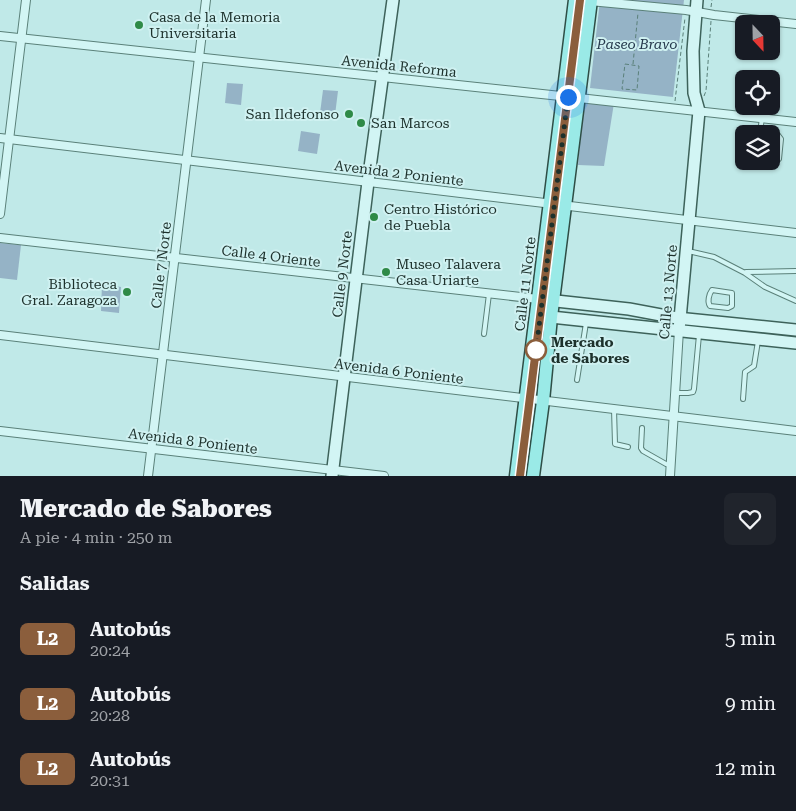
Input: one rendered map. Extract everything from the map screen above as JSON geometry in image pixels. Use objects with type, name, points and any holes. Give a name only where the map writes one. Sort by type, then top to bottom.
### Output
[{"type":"main road","name":"Calle 9 Norte","points":[[332,473],[368,182],[384,77],[393,0]]},
{"type":"main road","points":[[570,97],[585,0]]},
{"type":"main road","name":"Calle 13 Norte","points":[[680,324],[699,111],[694,93],[691,11],[697,0]]},
{"type":"main road","points":[[570,97],[577,5]]},
{"type":"main road","name":"Calle 11 Norte","points":[[531,471],[535,398],[570,97]]},
{"type":"main road","points":[[546,300],[629,308],[680,324],[699,333],[796,343]]},
{"type":"main road","name":"Calle 11 Norte","points":[[516,476],[535,398],[551,316],[546,300]]},
{"type":"main road","points":[[587,321],[590,311],[606,306]]},
{"type":"main road","points":[[551,316],[587,321],[680,324],[715,317],[796,330]]},
{"type":"street","points":[[0,214],[26,0]]},
{"type":"street","name":"Calle 7 Norte","points":[[148,476],[206,0]]},
{"type":"street","points":[[585,0],[796,24]]},
{"type":"street","name":"Avenida Reforma","points":[[0,36],[796,122]]},
{"type":"street","name":"Avenida 2 Poniente","points":[[0,138],[796,233]]},
{"type":"street","name":"Calle 4 Oriente","points":[[0,238],[546,300]]},
{"type":"street","name":"Calle 13 Norte","points":[[670,476],[680,324]]},
{"type":"street","name":"Avenida 6 Poniente","points":[[0,335],[535,398],[796,431]]},
{"type":"street","name":"Avenida 8 Poniente","points":[[0,431],[332,473],[384,476]]},
{"type":"lane","points":[[577,5],[585,0]]},
{"type":"lane","points":[[761,125],[762,118]]},
{"type":"lane","points":[[558,205],[561,156]]},
{"type":"lane","points":[[686,251],[714,257],[745,272],[765,287],[796,301]]},
{"type":"lane","points":[[745,272],[796,271]]},
{"type":"lane","points":[[712,290],[732,293],[730,307],[717,307],[709,304],[710,292],[712,290]]},
{"type":"lane","points":[[484,334],[489,293]]},
{"type":"lane","points":[[541,364],[546,300]]},
{"type":"lane","points":[[715,317],[717,307]]},
{"type":"lane","points":[[577,380],[587,321]]},
{"type":"lane","points":[[675,393],[693,392],[699,333]]},
{"type":"lane","points":[[743,399],[745,372],[754,366],[758,339]]},
{"type":"lane","points":[[520,476],[535,398]]},
{"type":"lane","points":[[614,409],[615,444],[628,447]]},
{"type":"lane","points":[[642,428],[641,448],[670,465]]},
{"type":"lane","points":[[528,476],[531,471]]},
{"type":"path","points":[[699,111],[706,91],[712,0]]},
{"type":"path","points":[[632,65],[639,6]]},
{"type":"path","points":[[675,103],[691,11]]},
{"type":"path","points":[[625,64],[632,65],[639,66],[637,90],[622,89],[625,64]]},
{"type":"green space","name":"Paseo Bravo","points":[[600,0],[684,0],[673,97],[590,88]]},
{"type":"green space","points":[[227,83],[243,84],[241,105],[225,103]]},
{"type":"green space","points":[[323,90],[338,91],[335,115],[320,113]]},
{"type":"green space","points":[[584,100],[614,103],[604,166],[578,165]]},
{"type":"green space","points":[[301,131],[320,134],[317,154],[298,151]]},
{"type":"green space","points":[[0,243],[21,245],[17,280],[0,278]]},
{"type":"green space","points":[[102,284],[121,287],[119,313],[101,311]]},
{"type":"bus line","name":"L2","points":[[520,476],[580,0]]},
{"type":"place","name":"Casa de la Memoria Universitaria","points":[[139,25]]},
{"type":"place","name":"San Ildefonso","points":[[349,114]]},
{"type":"place","name":"San Marcos","points":[[361,123]]},
{"type":"place","name":"Centro Histórico de Puebla","points":[[374,217]]},
{"type":"place","name":"Museo Talavera Casa Uriarte","points":[[386,272]]},
{"type":"place","name":"Biblioteca Gral. Zaragoza","points":[[127,292]]},
{"type":"place","name":"Mercado de Sabores","points":[[536,350]]},
{"type":"route","points":[[536,350],[568,97]]}]
